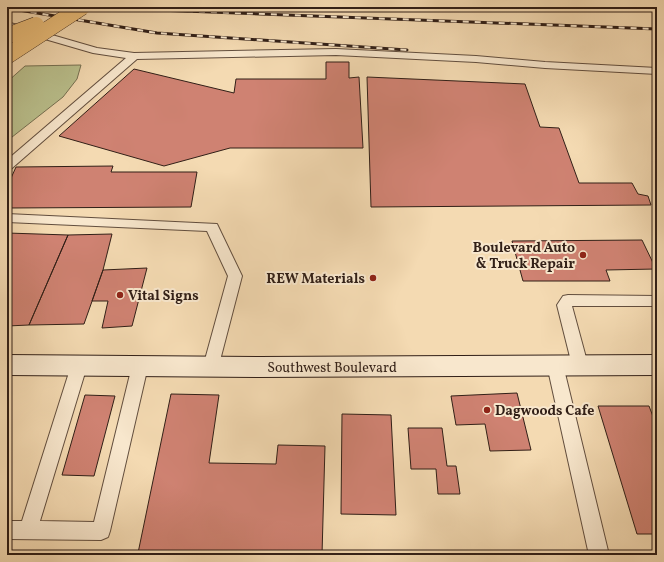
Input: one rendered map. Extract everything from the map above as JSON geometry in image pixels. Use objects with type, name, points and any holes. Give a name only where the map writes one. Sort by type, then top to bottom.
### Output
[{"type":"highway","points":[[7,44],[40,30],[64,7]]},
{"type":"highway","points":[[7,56],[82,7]]},
{"type":"highway","points":[[7,36],[40,30]]},
{"type":"main road","name":"Southwest Boulevard","points":[[9,369],[79,366],[211,367],[657,365]]},
{"type":"lane","points":[[7,25],[40,30],[96,51],[134,56],[336,52],[476,59],[657,71]]},
{"type":"lane","points":[[7,166],[134,56]]},
{"type":"lane","points":[[7,218],[212,227],[235,276],[211,367]]},
{"type":"lane","points":[[580,365],[564,305],[568,300],[657,301]]},
{"type":"lane","points":[[555,365],[599,555]]},
{"type":"lane","points":[[28,530],[79,366]]},
{"type":"lane","points":[[7,530],[101,531],[140,366]]},
{"type":"green space","points":[[81,65],[77,79],[63,97],[7,141],[7,82],[25,66]]},
{"type":"building","points":[[590,7],[657,7],[657,9]]},
{"type":"building","points":[[326,62],[349,62],[349,78],[359,77],[363,148],[230,148],[164,166],[59,136],[134,69],[234,93],[236,79],[326,79]]},
{"type":"building","points":[[367,77],[525,84],[540,127],[559,128],[579,183],[632,183],[638,194],[648,196],[651,205],[371,207]]},
{"type":"building","points":[[113,166],[111,172],[197,172],[191,207],[7,208],[7,187],[16,167]]},
{"type":"building","points":[[7,233],[68,235],[29,325],[7,326]]},
{"type":"building","points":[[112,234],[103,270],[84,324],[29,325],[68,235]]},
{"type":"building","name":"Boulevard Auto & Truck Repair","points":[[642,240],[656,269],[606,270],[610,281],[523,281],[512,241]]},
{"type":"building","points":[[147,268],[132,326],[102,328],[108,301],[92,301],[103,270]]},
{"type":"building","name":"Dagwoods Cafe","points":[[517,393],[531,450],[490,451],[485,424],[456,425],[451,396]]},
{"type":"building","points":[[171,394],[219,395],[209,463],[276,464],[278,445],[325,446],[322,555],[138,553]]},
{"type":"building","points":[[85,395],[115,396],[94,476],[62,475]]},
{"type":"building","points":[[598,406],[649,406],[657,427],[657,534],[637,534]]},
{"type":"building","points":[[342,414],[391,415],[396,515],[341,514]]},
{"type":"building","points":[[408,428],[442,428],[447,466],[456,466],[460,494],[438,494],[436,469],[411,469]]},
{"type":"railway","points":[[79,7],[657,29]]},
{"type":"railway","points":[[7,8],[157,33],[407,50]]},
{"type":"place","name":"Boulevard Auto & Truck Repair","points":[[583,255]]},
{"type":"place","name":"REW Materials","points":[[373,278]]},
{"type":"place","name":"Vital Signs","points":[[120,295]]},
{"type":"place","name":"Dagwoods Cafe","points":[[487,410]]}]
